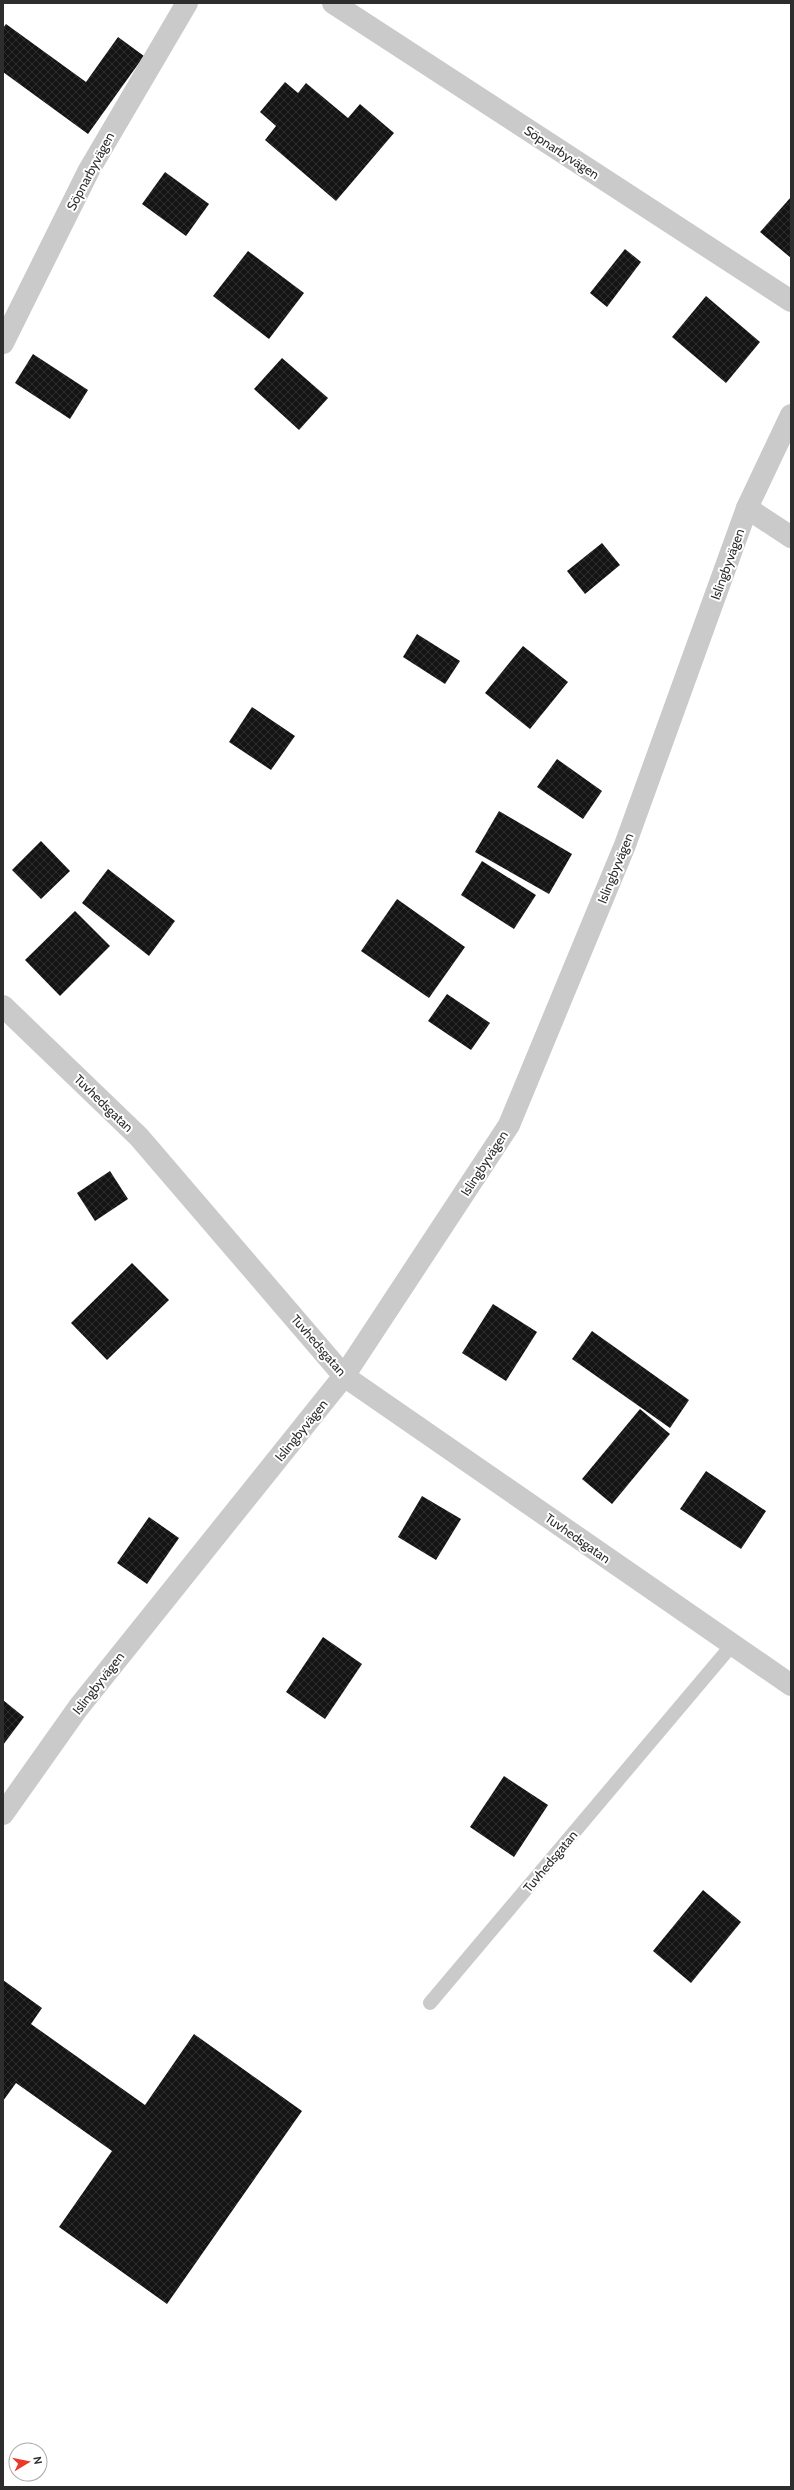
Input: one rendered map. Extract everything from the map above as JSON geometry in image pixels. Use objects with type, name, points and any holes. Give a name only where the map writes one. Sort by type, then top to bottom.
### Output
[{"type":"street","name":"Söpnarbyvägen","points":[[3,343],[89,170],[187,3]]},
{"type":"street","name":"Söpnarbyvägen","points":[[333,3],[791,301]]},
{"type":"street","name":"Islingbyvägen","points":[[3,1814],[78,1708],[344,1376],[509,1125],[625,845],[747,508],[791,414]]},
{"type":"street","points":[[747,508],[791,537]]},
{"type":"street","name":"Tuvhedsgatan","points":[[3,1006],[139,1137],[344,1376],[791,1685]]},
{"type":"lane","name":"Tuvhedsgatan","points":[[430,2003],[732,1645]]},
{"type":"building","points":[[6,24],[86,82],[118,37],[144,56],[88,134],[3,72],[3,28]]},
{"type":"building","points":[[285,82],[298,93],[306,83],[348,118],[360,104],[394,133],[336,201],[265,140],[276,126],[260,112]]},
{"type":"building","points":[[165,172],[209,204],[186,236],[142,204]]},
{"type":"building","points":[[791,197],[791,258],[760,232]]},
{"type":"building","points":[[625,249],[641,262],[607,307],[590,293]]},
{"type":"building","points":[[248,251],[304,293],[269,339],[213,296]]},
{"type":"building","points":[[706,296],[760,342],[726,383],[672,337]]},
{"type":"building","points":[[33,354],[88,390],[70,419],[15,383]]},
{"type":"building","points":[[282,358],[328,398],[299,430],[254,389]]},
{"type":"building","points":[[602,543],[620,565],[585,594],[567,571]]},
{"type":"building","points":[[417,634],[460,661],[445,684],[403,657]]},
{"type":"building","points":[[523,646],[568,682],[530,729],[485,693]]},
{"type":"building","points":[[252,707],[295,736],[271,770],[229,742]]},
{"type":"building","points":[[557,759],[602,791],[583,819],[537,787]]},
{"type":"building","points":[[499,811],[572,854],[549,894],[475,852]]},
{"type":"building","points":[[41,841],[70,871],[41,899],[12,870]]},
{"type":"building","points":[[482,861],[536,895],[514,929],[461,895]]},
{"type":"building","points":[[108,869],[175,921],[149,956],[82,903]]},
{"type":"building","points":[[397,899],[465,947],[429,998],[361,951]]},
{"type":"building","points":[[75,911],[110,946],[60,996],[25,960]]},
{"type":"building","points":[[447,994],[490,1023],[471,1050],[428,1021]]},
{"type":"building","points":[[110,1171],[128,1199],[95,1221],[77,1193]]},
{"type":"building","points":[[132,1263],[169,1300],[107,1360],[71,1323]]},
{"type":"building","points":[[493,1304],[537,1332],[506,1381],[462,1353]]},
{"type":"building","points":[[592,1331],[689,1400],[670,1428],[572,1359]]},
{"type":"building","points":[[640,1409],[670,1434],[612,1504],[582,1479]]},
{"type":"building","points":[[706,1471],[766,1511],[741,1549],[680,1509]]},
{"type":"building","points":[[422,1496],[461,1519],[436,1560],[398,1537]]},
{"type":"building","points":[[149,1517],[179,1538],[147,1584],[117,1563]]},
{"type":"building","points":[[323,1637],[362,1664],[325,1719],[286,1692]]},
{"type":"building","points":[[3,1700],[24,1717],[3,1745]]},
{"type":"building","points":[[504,1776],[548,1805],[514,1857],[470,1827]]},
{"type":"building","points":[[703,1890],[741,1922],[691,1983],[653,1951]]},
{"type":"building","points":[[3,1980],[42,2008],[31,2024],[145,2105],[194,2034],[302,2111],[167,2304],[59,2227],[112,2151],[16,2083],[3,2101]]}]
